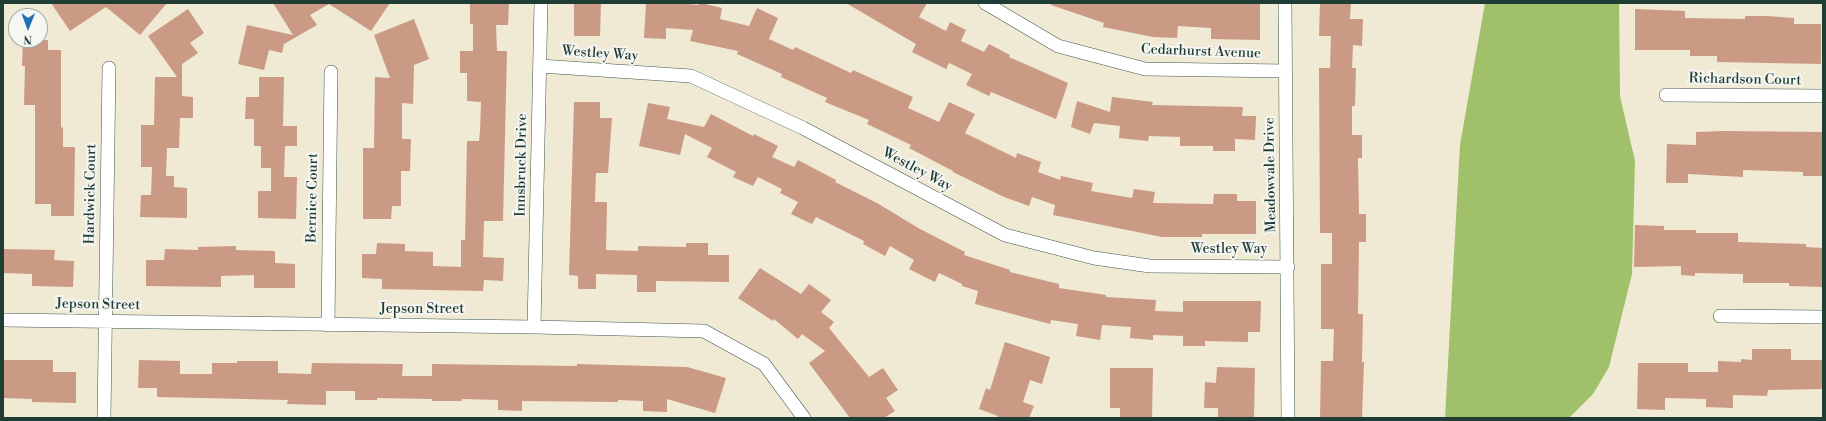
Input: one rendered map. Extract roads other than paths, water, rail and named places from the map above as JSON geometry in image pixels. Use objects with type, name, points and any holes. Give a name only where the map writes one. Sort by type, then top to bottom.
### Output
[{"type":"street","name":"Innsbruck Drive","points":[[534,327],[541,3]]},
{"type":"street","name":"Cedarhurst Avenue","points":[[985,3],[1058,46],[1145,69],[1286,71]]},
{"type":"street","name":"Meadowvale Drive","points":[[1285,3],[1288,418]]},
{"type":"street","name":"Westley Way","points":[[540,66],[691,76],[803,128],[1005,235],[1094,258],[1150,266],[1288,267]]},
{"type":"street","name":"Hardwick Court","points":[[104,418],[109,68]]},
{"type":"street","name":"Bernice Court","points":[[328,325],[331,72]]},
{"type":"street","name":"Richardson Court","points":[[1666,95],[1823,96]]},
{"type":"street","points":[[1720,316],[1823,316]]},
{"type":"street","name":"Jepson Street","points":[[3,320],[534,327],[704,331],[764,364],[804,418]]}]
